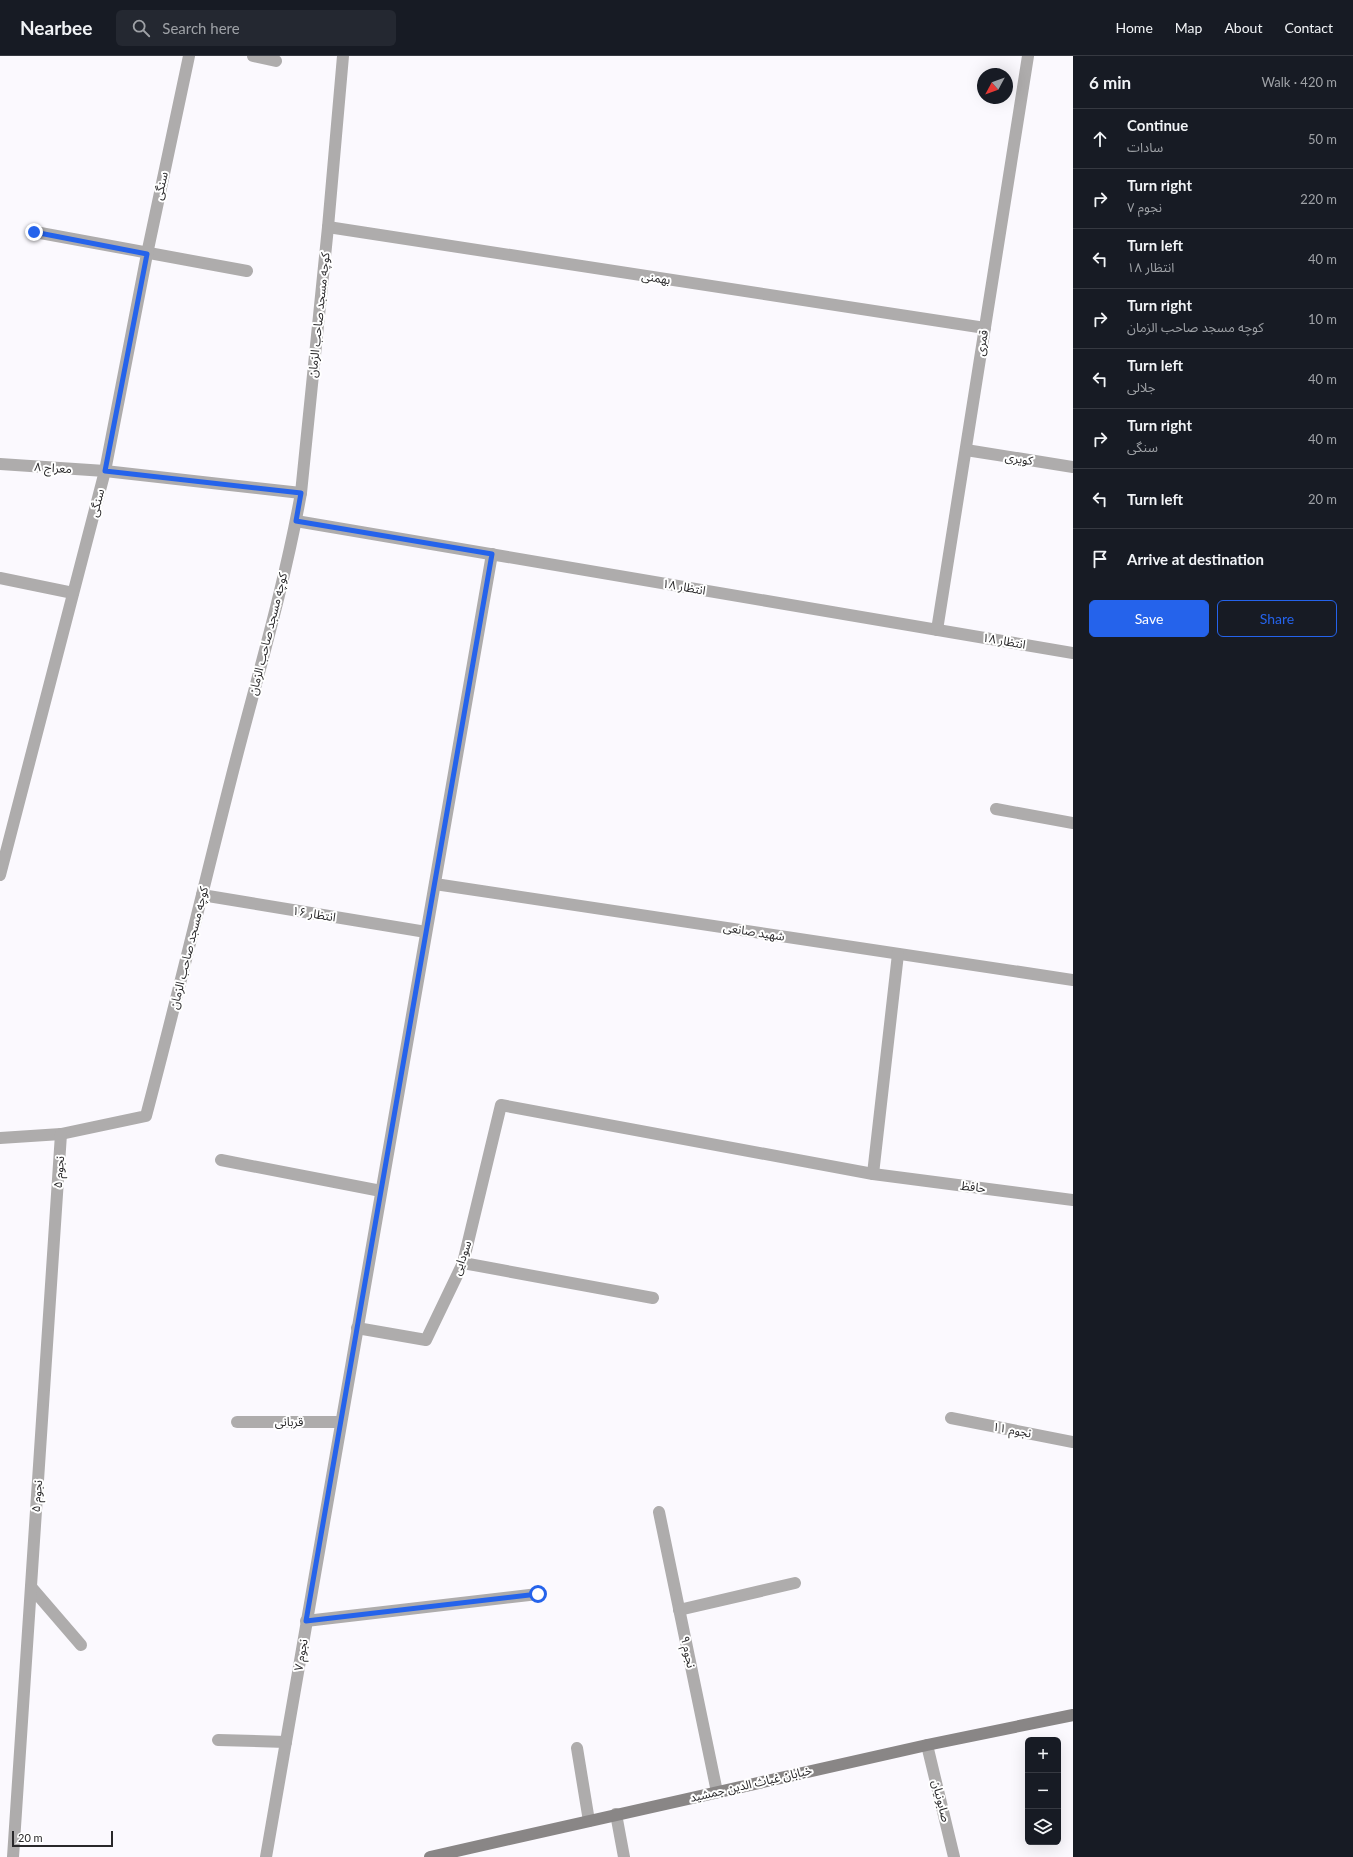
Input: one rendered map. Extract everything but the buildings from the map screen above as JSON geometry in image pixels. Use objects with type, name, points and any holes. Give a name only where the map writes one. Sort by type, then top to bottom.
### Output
[{"type":"main road","name":"خیابان غیاث الدین جمشید","points":[[430,1857],[927,1745],[1073,1715]]},
{"type":"street","name":"سنگی","points":[[0,875],[105,471],[147,254],[189,56]]},
{"type":"street","points":[[252,56],[276,61]]},
{"type":"street","name":"کوچه مسجد صاحب الزمان","points":[[61,1134],[146,1116],[232,774],[266,648],[296,521],[301,493],[328,227],[343,56]]},
{"type":"street","name":"قمری","points":[[937,630],[1028,56]]},
{"type":"street","name":"بهمنی","points":[[328,227],[985,328]]},
{"type":"street","points":[[34,232],[147,254],[247,271]]},
{"type":"street","name":"کویری","points":[[966,450],[1073,467]]},
{"type":"street","name":"معراج ۸","points":[[0,464],[105,471],[301,493]]},
{"type":"street","name":"انتظار ۱۸","points":[[296,521],[1073,653]]},
{"type":"street","name":"نجوم ۷","points":[[266,1857],[492,554]]},
{"type":"street","points":[[0,578],[73,593]]},
{"type":"street","points":[[996,809],[1073,823]]},
{"type":"street","name":"شهید صانعی","points":[[435,884],[1073,980]]},
{"type":"street","name":"انتظار ۱۶","points":[[202,895],[426,932]]},
{"type":"street","points":[[873,1174],[898,954]]},
{"type":"street","name":"حافظ","points":[[501,1105],[873,1174],[1073,1200]]},
{"type":"street","name":"سودایی","points":[[357,1328],[426,1340],[463,1263],[501,1105]]},
{"type":"street","points":[[0,1138],[61,1134]]},
{"type":"street","name":"نجوم ۵","points":[[14,1857],[61,1134]]},
{"type":"street","points":[[220,1160],[381,1191]]},
{"type":"street","points":[[463,1263],[652,1298]]},
{"type":"street","name":"نجوم ۱۱","points":[[951,1418],[1073,1442]]},
{"type":"street","name":"قربانی","points":[[237,1422],[341,1422]]},
{"type":"street","name":"نجوم ۹","points":[[659,1512],[717,1792]]},
{"type":"street","points":[[679,1610],[795,1583]]},
{"type":"street","points":[[31,1587],[81,1645]]},
{"type":"street","points":[[306,1621],[538,1594]]},
{"type":"street","points":[[218,1740],[286,1742]]},
{"type":"street","name":"صابونیان","points":[[927,1745],[954,1857]]},
{"type":"street","points":[[577,1748],[589,1821]]},
{"type":"street","points":[[616,1814],[624,1857]]},
{"type":"route","points":[[34,232],[147,254],[105,471],[301,493],[296,521],[492,554],[306,1621],[538,1594]]}]
